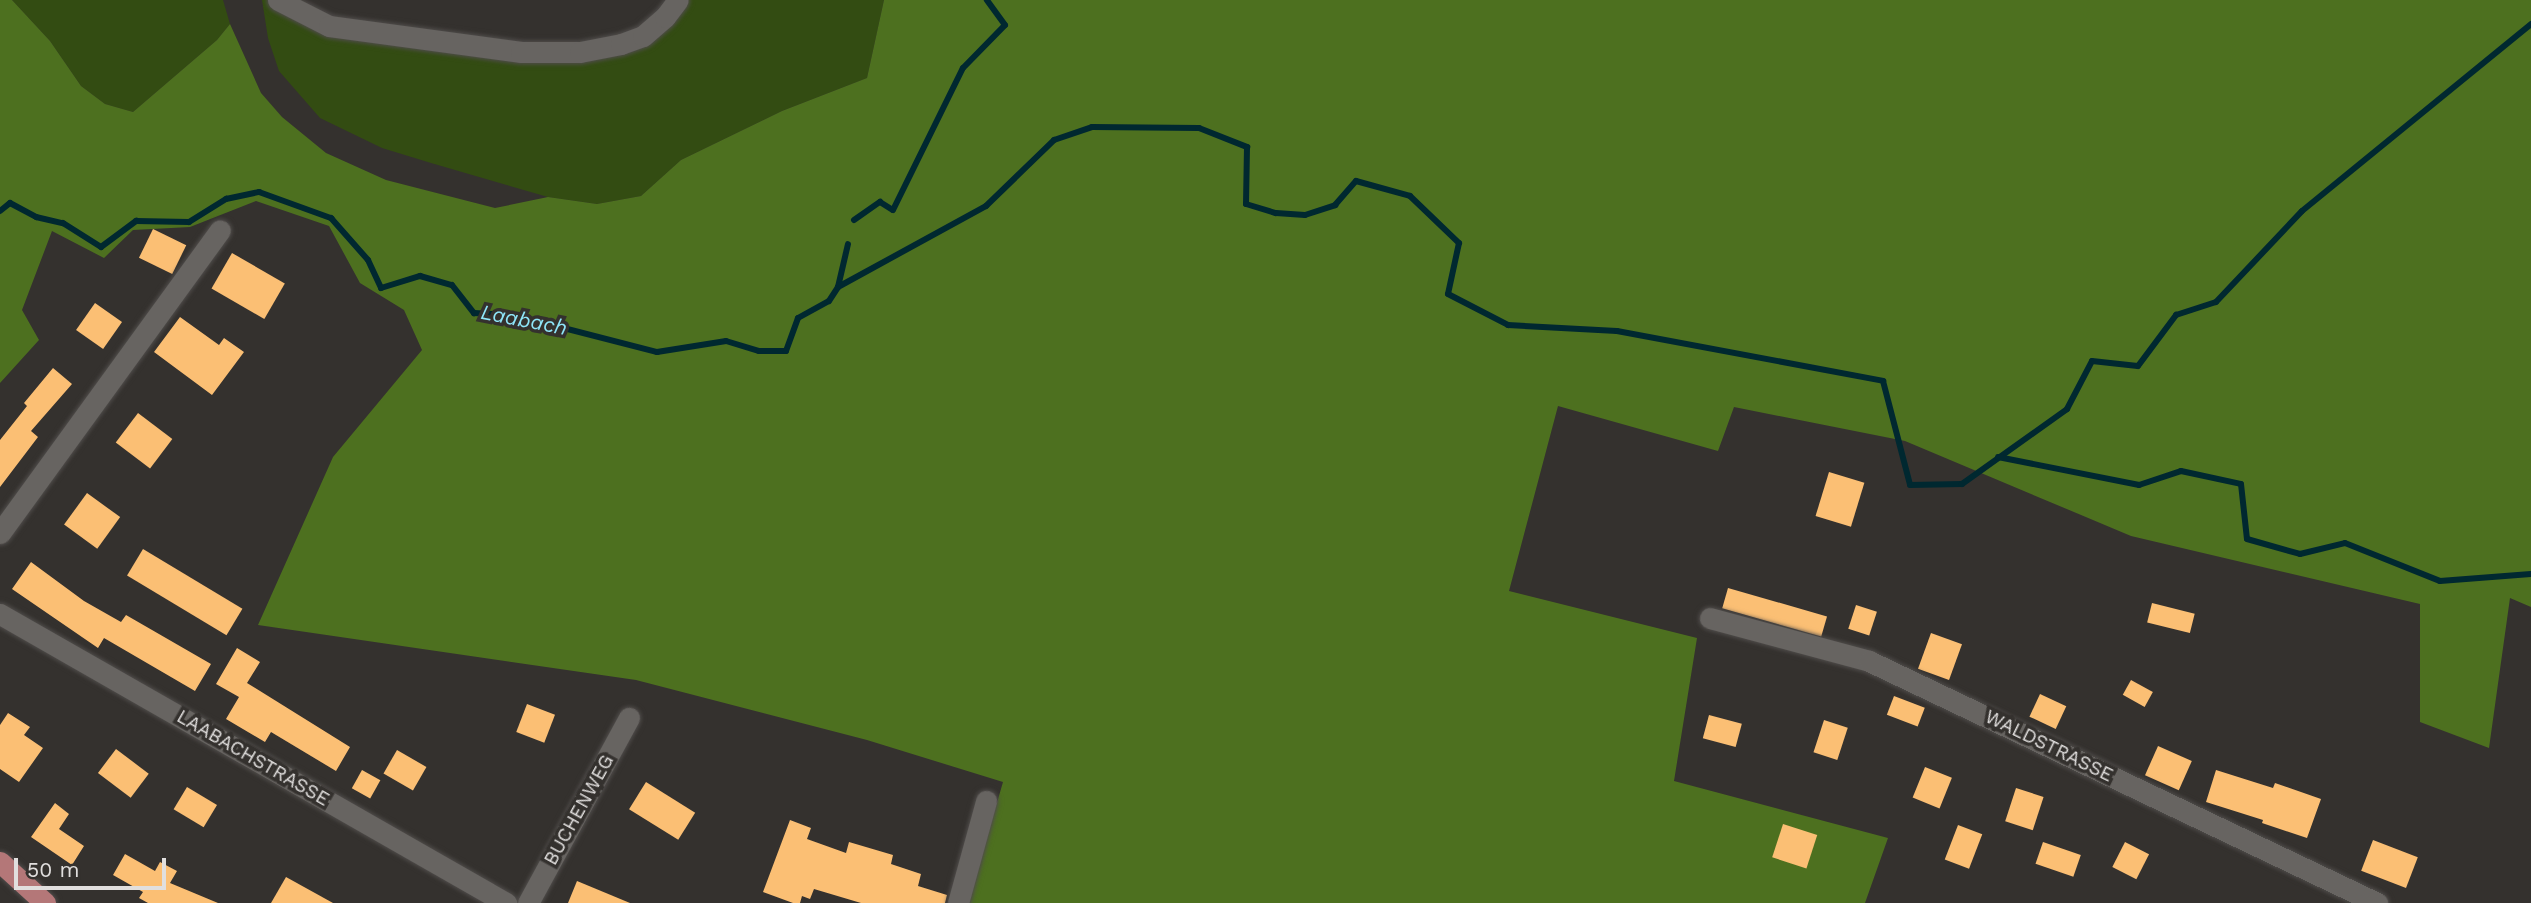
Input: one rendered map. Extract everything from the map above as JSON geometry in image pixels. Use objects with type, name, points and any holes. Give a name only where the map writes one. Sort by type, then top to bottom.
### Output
[{"type":"main road","points":[[0,862],[45,903]]},
{"type":"street","points":[[278,0],[329,26],[521,52],[580,52],[621,44],[643,36],[665,17],[678,0]]},
{"type":"street","points":[[0,533],[220,230]]},
{"type":"street","name":"LAABACHSTRASSE","points":[[0,614],[506,903]]},
{"type":"street","name":"WALDSTRASSE","points":[[1710,618],[1870,661],[2377,903]]},
{"type":"street","name":"BUCHENWEG","points":[[528,903],[629,718]]},
{"type":"street","points":[[958,903],[986,801]]},
{"type":"green space","points":[[0,0],[12,0],[50,41],[81,86],[105,104],[133,112],[217,40],[230,24],[261,93],[282,117],[326,153],[386,180],[495,208],[548,197],[597,204],[641,196],[681,160],[782,111],[867,78],[884,0],[2531,0],[2531,607],[2510,598],[2489,748],[2420,722],[2420,604],[2131,536],[1905,441],[1734,407],[1718,451],[1558,406],[1509,591],[1697,638],[1674,781],[1888,838],[1865,903],[968,903],[1003,782],[867,740],[636,680],[258,625],[333,457],[422,350],[404,310],[360,283],[329,226],[256,201],[190,227],[133,230],[104,258],[52,231],[22,310],[39,340],[0,383]]},
{"type":"green space","points":[[12,0],[223,0],[230,24],[217,40],[133,112],[105,104],[81,86],[50,41]]},
{"type":"green space","points":[[262,0],[267,0],[296,18],[352,39],[517,61],[625,52],[658,38],[687,0],[884,0],[867,78],[782,111],[681,160],[641,196],[597,204],[548,197],[382,148],[320,118],[279,71],[268,38]]},
{"type":"building","points":[[153,229],[186,245],[172,274],[139,258]]},
{"type":"building","points":[[232,253],[285,284],[264,319],[212,289]]},
{"type":"building","points":[[95,303],[122,322],[103,349],[76,330]]},
{"type":"building","points":[[180,317],[219,345],[224,338],[244,352],[212,395],[154,352]]},
{"type":"building","points":[[53,368],[72,384],[31,431],[38,437],[0,487],[0,440],[27,406],[24,403]]},
{"type":"building","points":[[138,413],[172,439],[150,468],[116,443]]},
{"type":"building","points":[[1829,472],[1864,483],[1851,527],[1816,516]]},
{"type":"building","points":[[87,493],[120,517],[97,549],[64,525]]},
{"type":"building","points":[[143,549],[242,609],[226,635],[127,576]]},
{"type":"building","points":[[31,562],[84,601],[121,622],[126,615],[211,664],[195,691],[104,638],[98,648],[12,589]]},
{"type":"building","points":[[1728,588],[1827,616],[1821,637],[1722,608]]},
{"type":"building","points":[[2152,603],[2195,614],[2190,633],[2147,622]]},
{"type":"building","points":[[1856,605],[1877,612],[1869,636],[1848,629]]},
{"type":"building","points":[[1931,633],[1962,644],[1949,680],[1918,669]]},
{"type":"building","points":[[237,648],[260,662],[247,683],[350,747],[336,771],[271,732],[265,742],[226,719],[239,697],[216,684]]},
{"type":"building","points":[[2131,680],[2153,692],[2145,707],[2123,695]]},
{"type":"building","points":[[2040,694],[2066,706],[2056,729],[2029,717]]},
{"type":"building","points":[[1894,696],[1925,708],[1918,726],[1887,715]]},
{"type":"building","points":[[527,704],[555,715],[544,743],[516,732]]},
{"type":"building","points":[[8,713],[30,727],[24,735],[43,748],[19,782],[0,769],[0,725]]},
{"type":"building","points":[[1709,715],[1742,724],[1736,747],[1703,738]]},
{"type":"building","points":[[1824,720],[1848,728],[1837,760],[1813,752]]},
{"type":"building","points":[[2158,746],[2192,761],[2179,790],[2145,775]]},
{"type":"building","points":[[116,749],[149,774],[131,798],[98,773]]},
{"type":"building","points":[[397,750],[426,767],[413,790],[384,773]]},
{"type":"building","points":[[1925,767],[1952,778],[1940,808],[1913,798]]},
{"type":"building","points":[[362,770],[380,780],[370,799],[352,788]]},
{"type":"building","points":[[2216,770],[2273,788],[2275,783],[2321,799],[2307,838],[2262,823],[2263,820],[2206,802]]},
{"type":"building","points":[[646,782],[695,813],[678,840],[629,809]]},
{"type":"building","points":[[187,787],[217,805],[204,827],[174,809]]},
{"type":"building","points":[[2016,788],[2044,797],[2033,830],[2005,821]]},
{"type":"building","points":[[55,803],[69,814],[59,829],[84,846],[72,865],[31,837]]},
{"type":"building","points":[[790,820],[811,828],[807,839],[846,853],[849,842],[893,855],[891,864],[921,874],[918,886],[947,895],[945,903],[861,903],[814,889],[810,899],[802,896],[800,903],[793,903],[763,892]]},
{"type":"building","points":[[1783,824],[1817,835],[1806,868],[1772,857]]},
{"type":"building","points":[[1958,825],[1982,834],[1969,869],[1945,860]]},
{"type":"building","points":[[2373,840],[2418,857],[2406,888],[2361,871]]},
{"type":"building","points":[[2043,842],[2081,855],[2073,877],[2036,864]]},
{"type":"building","points":[[2125,842],[2149,854],[2136,879],[2112,867]]},
{"type":"building","points":[[125,854],[155,871],[160,862],[177,871],[170,883],[218,903],[148,903],[139,898],[143,892],[113,875]]},
{"type":"building","points":[[286,877],[333,903],[271,903]]},
{"type":"building","points":[[577,881],[630,903],[568,903]]},
{"type":"waterway","name":"Laabach","points":[[854,220],[880,202],[893,210],[963,68],[1005,25],[987,0]]},
{"type":"waterway","points":[[838,287],[986,206],[1054,140],[1092,127],[1199,128],[1247,147],[1246,204],[1276,213],[1305,215],[1335,205],[1356,181],[1410,196],[1459,243],[1448,294],[1508,325],[1617,331],[1883,381],[1910,485],[1962,484],[2067,409],[2092,361],[2138,366],[2176,315],[2216,302],[2302,211],[2531,24]]},
{"type":"waterway","name":"Laabach","points":[[0,211],[10,203],[36,217],[63,223],[101,247],[136,221],[189,222],[226,199],[259,192],[331,218],[368,260],[381,288],[420,276],[452,285],[474,313],[513,315],[657,352],[726,341],[759,351],[786,351],[798,318],[829,301],[838,287],[848,244]]},
{"type":"waterway","points":[[1998,457],[2139,485],[2181,471],[2241,484],[2247,539],[2300,554],[2345,543],[2440,581],[2531,574]]}]
